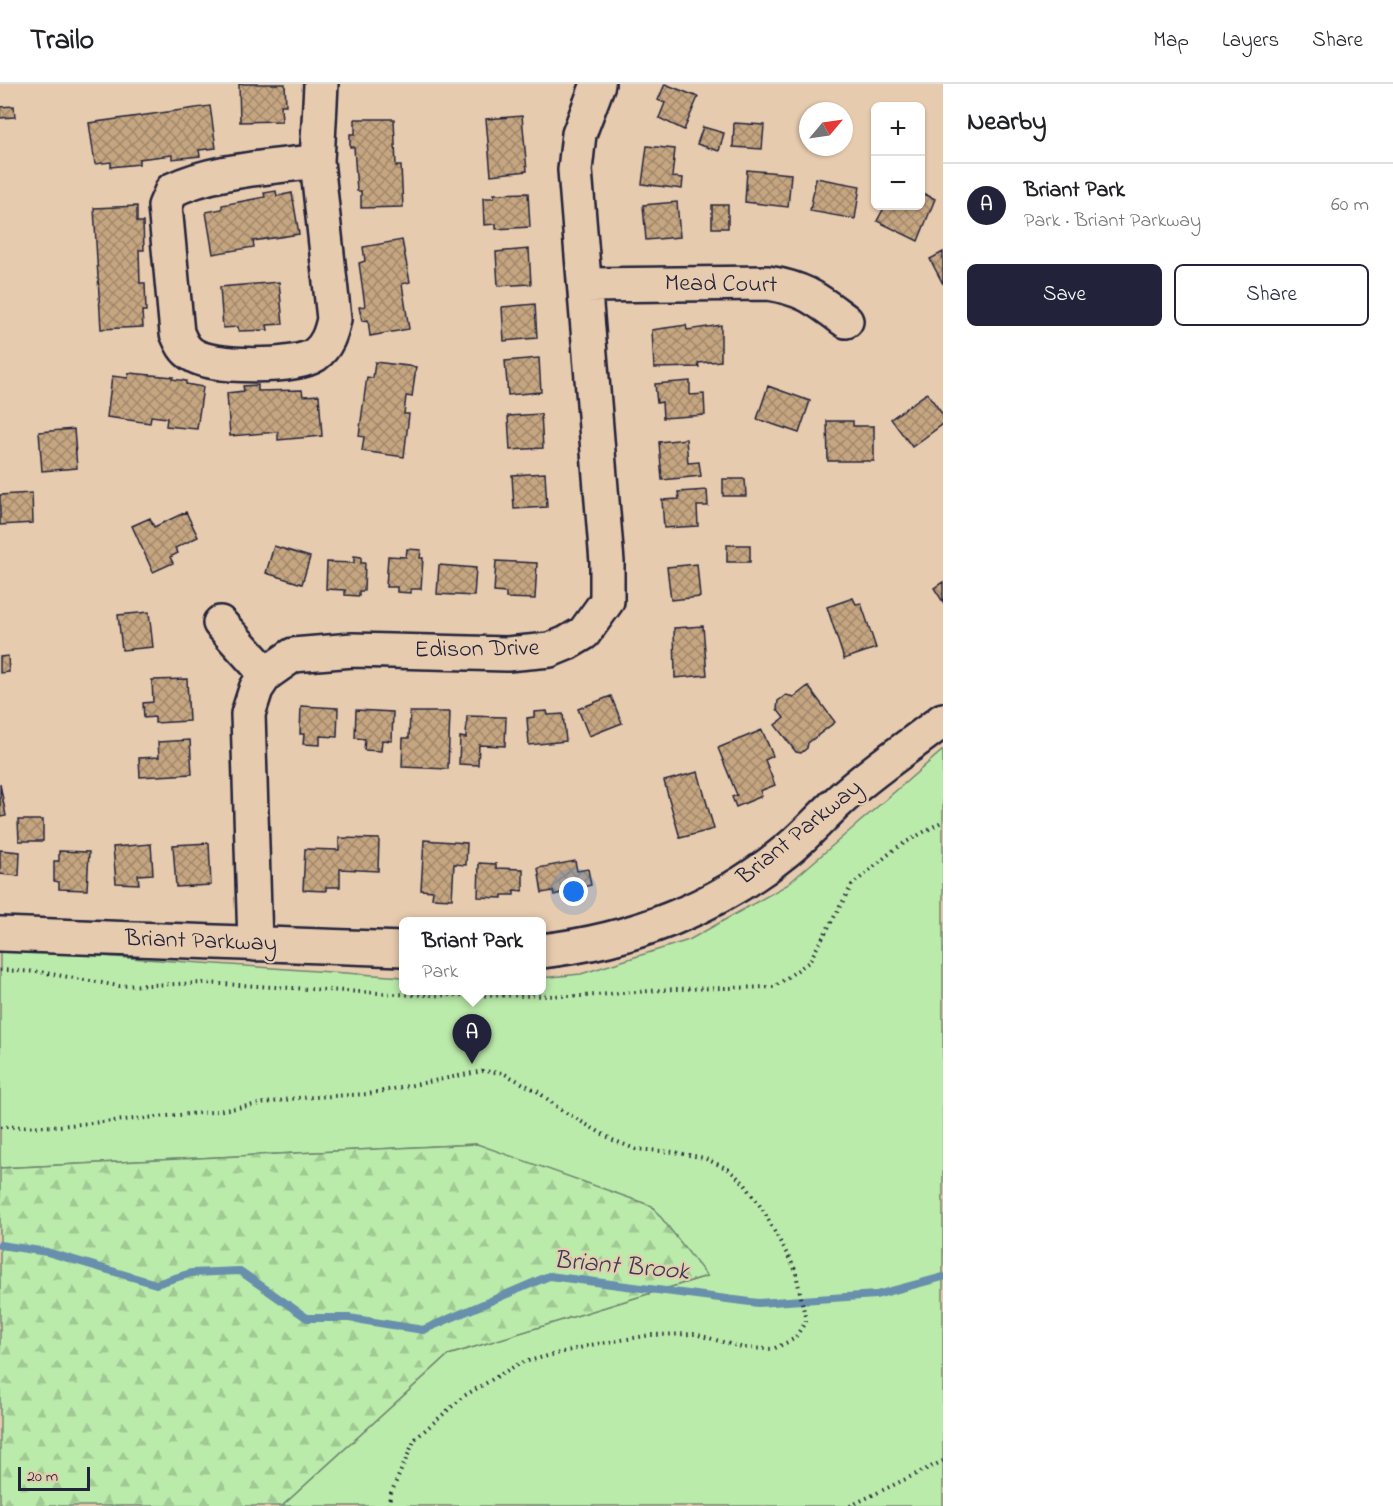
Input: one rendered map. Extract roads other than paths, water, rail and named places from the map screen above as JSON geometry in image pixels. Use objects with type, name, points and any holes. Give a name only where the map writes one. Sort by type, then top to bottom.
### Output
[{"type":"street","points":[[317,161],[215,176],[192,181],[172,190],[165,206],[177,333],[183,345],[194,356],[225,363],[285,365],[316,354],[330,338],[334,320],[317,161],[321,84]]},
{"type":"street","name":"Edison Drive","points":[[255,944],[248,714],[256,688],[266,674],[293,655],[313,653],[353,650],[507,654],[550,650],[584,633],[607,601],[607,562],[575,170],[579,134],[598,84]]},
{"type":"street","name":"Mead Court","points":[[586,285],[768,284],[797,288],[846,321]]},
{"type":"street","points":[[220,623],[266,674]]},
{"type":"street","name":"Briant Parkway","points":[[546,950],[620,937],[664,923],[748,880],[786,852],[839,800],[943,720]]},
{"type":"street","name":"Briant Parkway","points":[[0,934],[399,949]]},
{"type":"waterway","name":"Briant Brook","points":[[0,1245],[47,1252],[156,1284],[191,1273],[240,1271],[307,1318],[349,1318],[423,1330],[549,1276],[758,1303],[876,1295],[943,1277]]},
{"type":"place","name":"Briant Park","points":[[472,1064]]}]
